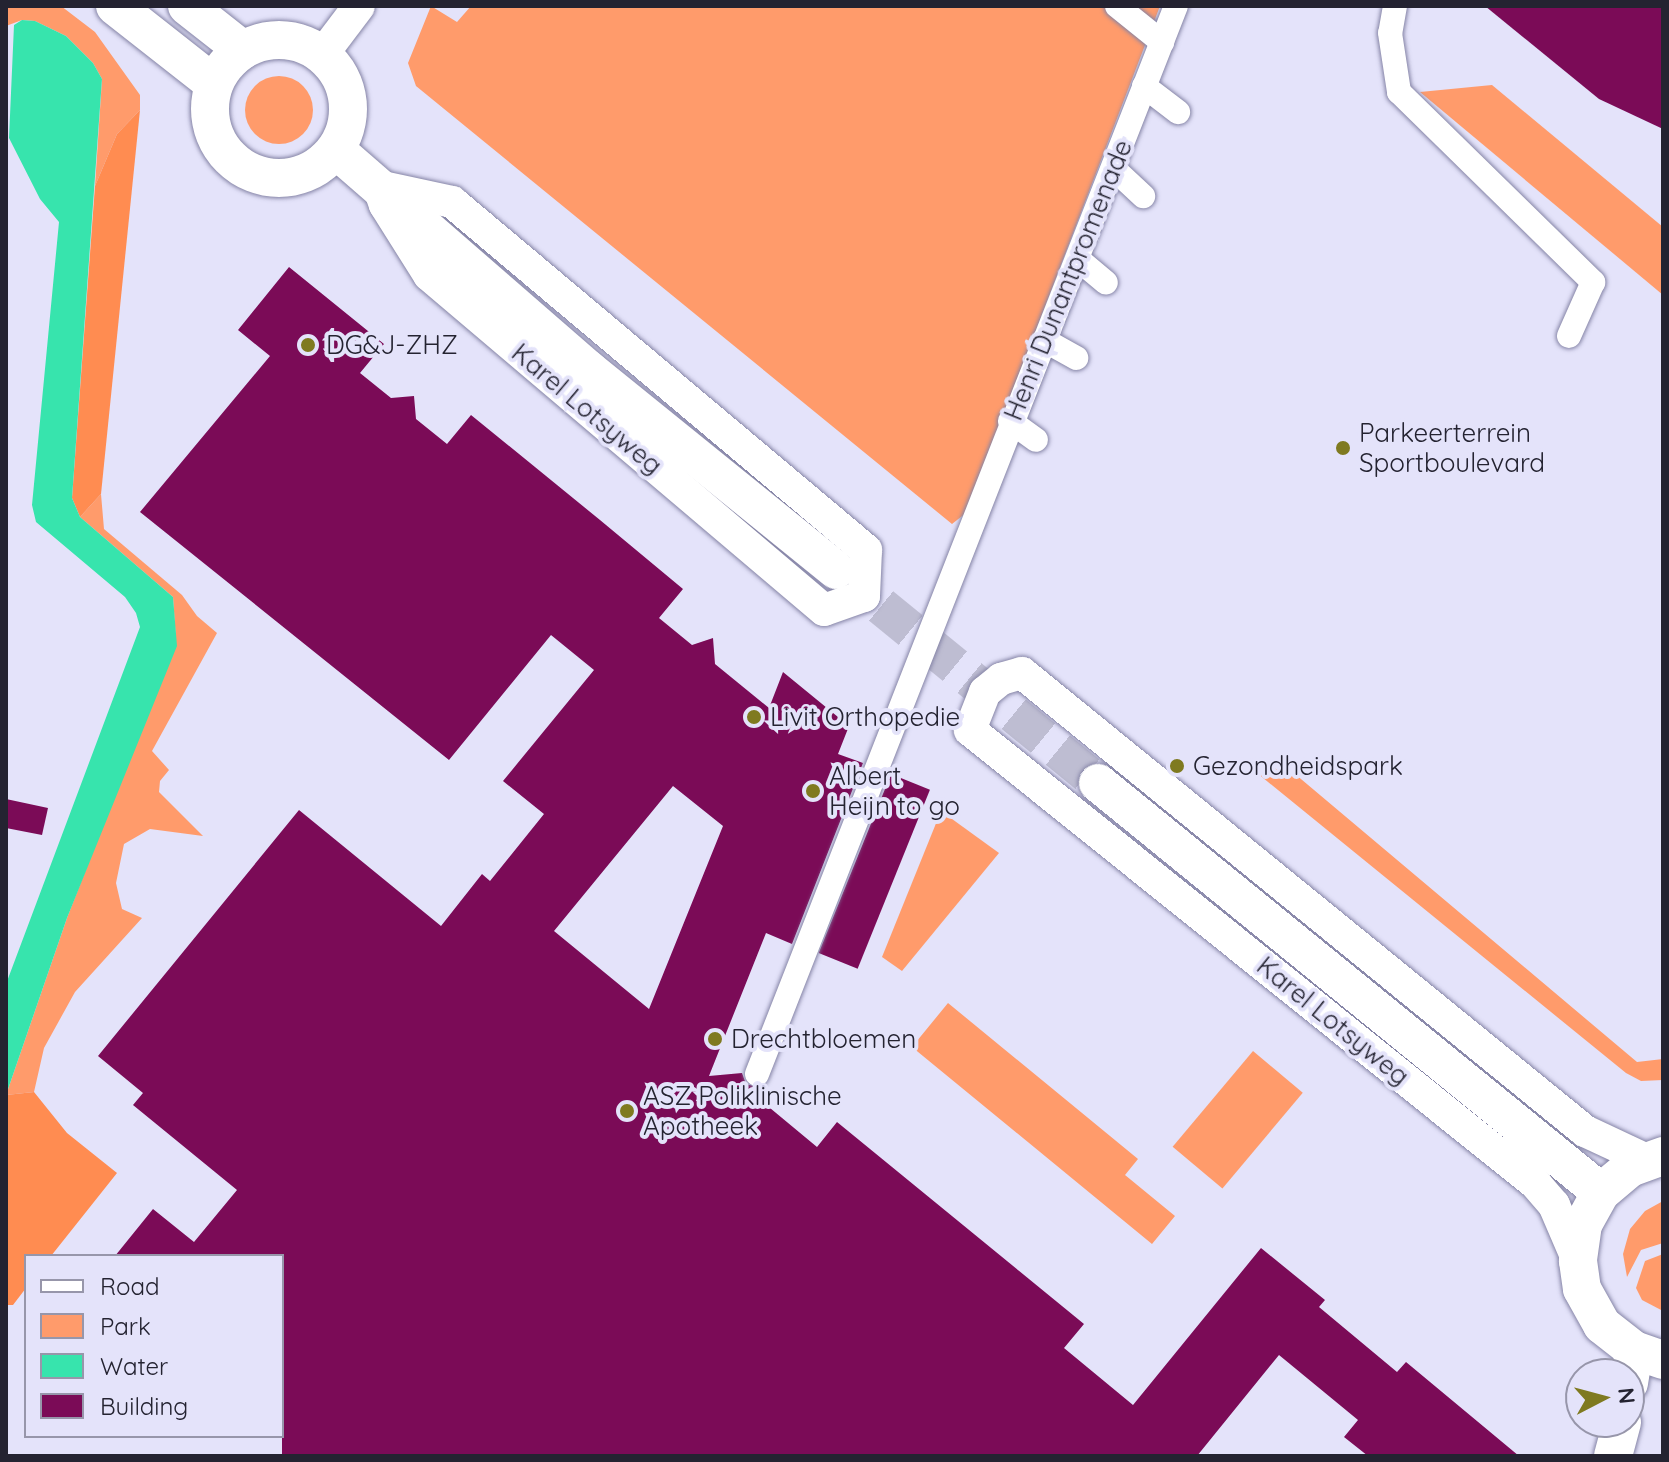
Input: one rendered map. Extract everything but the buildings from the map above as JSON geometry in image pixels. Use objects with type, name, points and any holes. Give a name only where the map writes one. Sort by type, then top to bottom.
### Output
[{"type":"street","points":[[115,6],[214,84]]},
{"type":"street","points":[[187,6],[243,50]]},
{"type":"street","points":[[322,55],[359,6]]},
{"type":"street","points":[[1117,6],[1162,42]]},
{"type":"street","name":"Henri Dunantpromenade","points":[[757,1074],[1010,421],[1079,260],[1176,6]]},
{"type":"street","points":[[1395,6],[1390,33],[1399,92],[1593,282],[1569,336]]},
{"type":"street","points":[[275,40],[308,46],[322,55],[342,78],[349,108],[347,123],[336,150],[312,171],[297,177],[266,178],[251,173],[224,152],[215,137],[210,120],[214,84],[221,70],[243,50],[275,40]]},
{"type":"street","points":[[1144,86],[1178,112]]},
{"type":"street","name":"Karel Lotsyweg","points":[[336,150],[378,186],[589,370],[851,560],[864,596],[824,610],[429,275],[385,205],[378,186]]},
{"type":"street","points":[[1114,169],[1143,196]]},
{"type":"street","points":[[1079,260],[1106,283]]},
{"type":"street","points":[[1044,340],[1076,358]]},
{"type":"street","points":[[1010,421],[1036,440]]},
{"type":"street","name":"Karel Lotsyweg","points":[[1108,746],[1022,673],[1001,679],[985,692],[970,730],[1536,1184],[1554,1205],[1578,1261]]},
{"type":"street","points":[[1062,801],[1108,746],[1585,1131],[1655,1158]]},
{"type":"street","name":"Karel Lotsyweg","points":[[1098,783],[1601,1192]]},
{"type":"street","points":[[1635,1358],[1594,1314],[1582,1289],[1578,1261],[1583,1224],[1601,1192],[1630,1168],[1655,1158]]},
{"type":"green space","points":[[6,6],[61,6],[95,32],[140,95],[140,110],[117,134],[95,186],[102,79],[93,63],[66,36],[35,21],[22,20],[6,26]]},
{"type":"green space","points":[[431,6],[457,22],[471,6],[1160,6],[966,513],[952,524],[416,86],[408,63]]},
{"type":"green space","points":[[286,76],[307,91],[313,110],[311,123],[303,134],[286,144],[272,144],[255,134],[247,123],[245,103],[255,86],[266,78]]},
{"type":"green space","points":[[1492,85],[1663,227],[1663,295],[1420,92]]},
{"type":"green space","points":[[101,494],[104,529],[182,595],[197,616],[217,633],[152,751],[169,770],[160,781],[159,792],[203,836],[150,829],[124,844],[116,883],[122,909],[142,918],[75,992],[44,1048],[34,1092],[6,1095],[67,918],[176,640],[173,597],[80,517]]},
{"type":"green space","points":[[1262,765],[1295,774],[1637,1062],[1663,1059],[1663,1080],[1641,1081],[1626,1073],[1257,773]]},
{"type":"green space","points":[[941,811],[999,853],[902,971],[882,957]]},
{"type":"green space","points":[[948,1003],[1138,1159],[1125,1175],[1175,1216],[1152,1244],[912,1047]]},
{"type":"green space","points":[[1253,1051],[1303,1093],[1222,1189],[1173,1147]]},
{"type":"green space","points":[[1663,1201],[1663,1243],[1641,1250],[1627,1277],[1623,1254],[1630,1229],[1645,1211]]},
{"type":"green space","points":[[1663,1254],[1663,1311],[1642,1300],[1636,1288],[1645,1261]]},
{"type":"shaded area","points":[[140,110],[101,494],[80,517],[72,498],[95,186],[117,134]]},
{"type":"shaded area","points":[[34,1092],[67,1133],[117,1173],[53,1254],[24,1254],[24,1291],[13,1305],[6,1305],[6,1095]]},
{"type":"water","points":[[22,20],[35,21],[66,36],[93,63],[102,79],[72,498],[80,517],[173,597],[177,646],[67,918],[6,1095],[6,984],[140,627],[136,613],[125,597],[36,522],[32,505],[59,222],[40,199],[9,138],[14,25]]},
{"type":"tunnel","points":[[837,570],[1098,783]]},
{"type":"place","name":"DG&J-ZHZ","points":[[308,345]]},
{"type":"place","name":"Parkeerterrein Sportboulevard","points":[[1343,448]]},
{"type":"place","name":"Livit Orthopedie","points":[[754,717]]},
{"type":"place","name":"Gezondheidspark","points":[[1177,766]]},
{"type":"place","name":"Albert Heijn to go","points":[[813,791]]},
{"type":"place","name":"Drechtbloemen","points":[[715,1039]]},
{"type":"place","name":"ASZ Poliklinische Apotheek","points":[[627,1111]]}]
